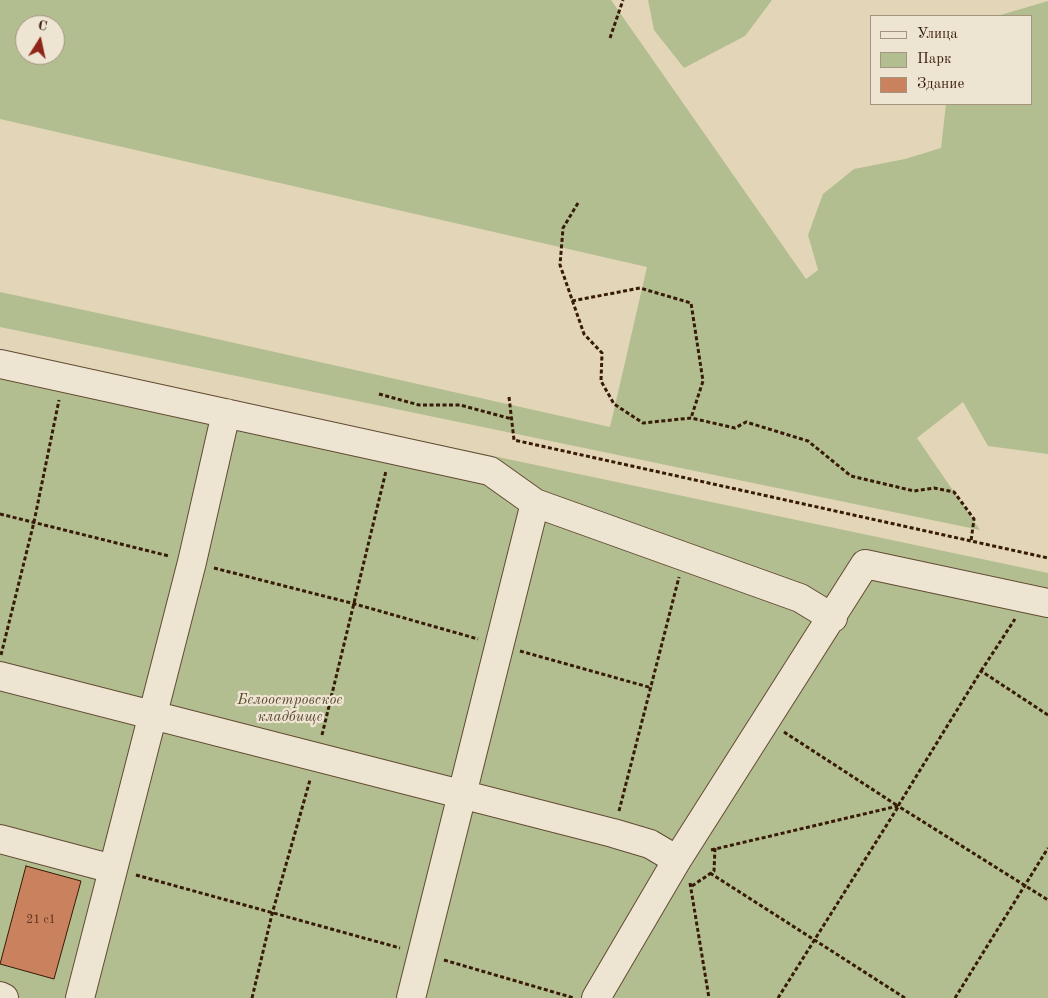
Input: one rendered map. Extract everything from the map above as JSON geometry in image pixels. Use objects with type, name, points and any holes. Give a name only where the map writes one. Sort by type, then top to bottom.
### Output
[{"type":"lane","points":[[0,364],[490,471],[535,504],[800,598],[833,618]]},
{"type":"lane","points":[[80,998],[192,562],[226,413]]},
{"type":"lane","points":[[411,998],[535,504]]},
{"type":"lane","points":[[596,998],[677,860],[833,618],[865,564],[1038,601]]},
{"type":"lane","points":[[0,676],[613,833],[650,844],[677,860]]},
{"type":"lane","points":[[0,839],[114,869]]},
{"type":"lane","points":[[0,996],[4,998]]},
{"type":"path","points":[[610,38],[623,0]]},
{"type":"path","points":[[578,204],[563,228],[560,266],[584,334],[602,353],[601,382],[614,404],[644,423],[691,418],[735,428],[746,422],[808,441],[851,476],[914,490],[934,488],[954,492],[974,519],[970,541]]},
{"type":"path","points":[[572,301],[640,288],[692,303],[703,381],[691,418]]},
{"type":"path","points":[[0,658],[34,522],[64,378]]},
{"type":"path","points":[[379,394],[419,404],[460,405],[512,418]]},
{"type":"path","points":[[509,397],[514,440],[1048,558]]},
{"type":"path","points":[[252,998],[272,914],[317,756],[391,449]]},
{"type":"path","points":[[0,514],[355,604],[652,688]]},
{"type":"path","points":[[613,833],[652,688],[684,557]]},
{"type":"path","points":[[778,998],[981,671],[1038,601]]},
{"type":"path","points":[[981,671],[1048,715]]},
{"type":"path","points":[[766,720],[1048,900]]},
{"type":"path","points":[[709,998],[692,886],[677,860],[715,848],[898,806]]},
{"type":"path","points":[[692,886],[714,870],[715,848]]},
{"type":"path","points":[[955,998],[1048,848]]},
{"type":"path","points":[[114,869],[574,998]]},
{"type":"path","points":[[710,873],[905,998]]},
{"type":"green space","points":[[0,0],[611,0],[806,279],[818,270],[808,235],[823,194],[854,169],[905,159],[941,148],[946,105],[1033,105],[1033,15],[1000,15],[1048,1],[1048,454],[988,446],[963,402],[917,438],[980,530],[0,327],[0,292],[610,427],[647,267],[0,119]]},
{"type":"green space","points":[[648,0],[772,0],[745,36],[684,68],[654,30]]},
{"type":"green space","name":"Белоостровское кладбище","points":[[0,352],[1048,573],[1048,998],[0,998]]},
{"type":"building","points":[[26,866],[81,881],[54,979],[0,964]]}]
